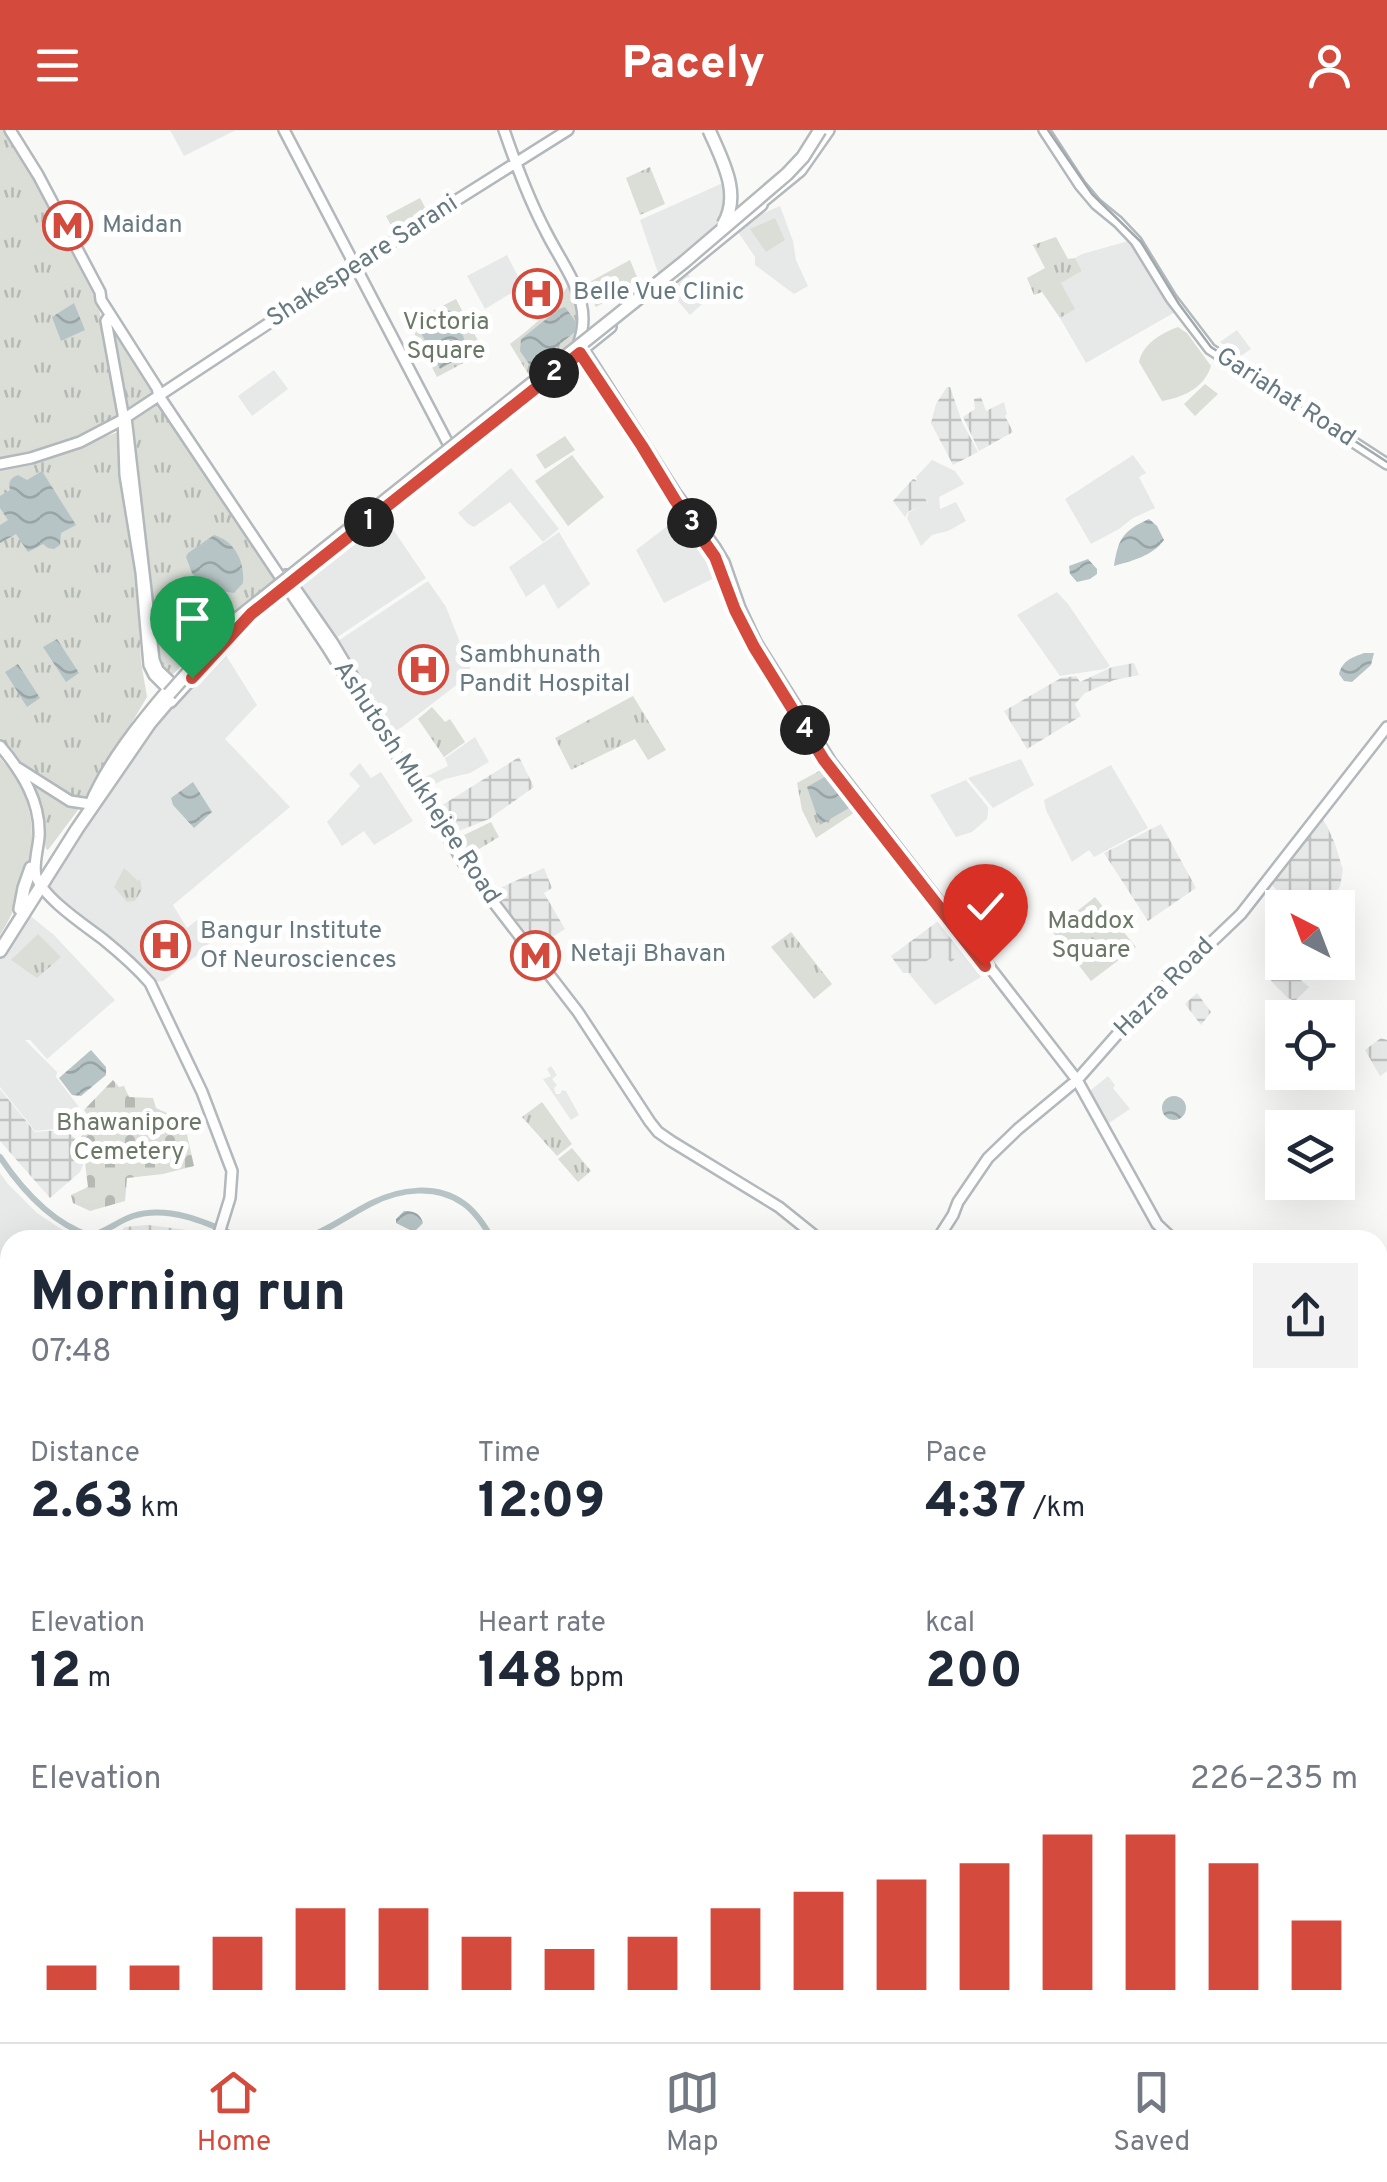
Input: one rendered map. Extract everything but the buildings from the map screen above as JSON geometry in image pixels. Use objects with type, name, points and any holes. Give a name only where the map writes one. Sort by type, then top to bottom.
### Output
[{"type":"highway","points":[[695,253],[721,228],[731,205],[730,185],[709,130]]},
{"type":"highway","points":[[0,940],[154,710],[233,622],[695,253],[787,174],[825,130]]},
{"type":"highway","points":[[105,785],[156,715],[237,623],[778,191],[800,170],[825,130]]},
{"type":"highway","points":[[0,951],[37,882],[93,803]]},
{"type":"main road","name":"Ashutosh Mukhejee Road","points":[[7,130],[56,214],[95,294],[100,295],[286,581],[464,863],[589,1028],[660,1130]]},
{"type":"main road","points":[[284,130],[450,450]]},
{"type":"main road","points":[[504,130],[546,234],[567,268],[582,305],[579,348],[715,557],[754,647],[824,760],[1075,1082],[1162,1230]]},
{"type":"main road","name":"Shakespeare Sarani","points":[[0,464],[80,442],[124,417],[568,130]]},
{"type":"main road","points":[[709,130],[734,184],[735,222]]},
{"type":"main road","points":[[78,829],[235,616],[286,581],[735,222],[825,130]]},
{"type":"main road","name":"Gariahat Road","points":[[1047,131],[1080,185],[1140,246],[1171,298],[1210,350],[1387,462]]},
{"type":"main road","points":[[110,315],[106,322],[124,417],[154,660],[176,691]]},
{"type":"main road","points":[[124,417],[126,475],[154,706]]},
{"type":"main road","points":[[150,670],[176,691]]},
{"type":"main road","points":[[0,749],[18,768],[70,801],[93,803],[97,786],[154,706],[176,691]]},
{"type":"main road","name":"Hazra Road","points":[[944,1230],[988,1158],[1075,1082],[1130,1021],[1241,914],[1387,727]]},
{"type":"main road","points":[[0,749],[24,786],[33,811],[37,882],[150,983],[202,1092],[232,1172],[233,1183],[219,1230]]},
{"type":"main road","points":[[18,768],[35,804],[39,831],[37,882],[62,912],[136,970],[150,988],[225,1159],[229,1177],[218,1230]]},
{"type":"main road","points":[[1075,1082],[1158,1230]]},
{"type":"main road","points":[[660,1130],[779,1207],[808,1230]]},
{"type":"main road","points":[[660,1130],[781,1204],[815,1230]]},
{"type":"shaded area","points":[[170,130],[236,130],[184,156]]},
{"type":"shaded area","points":[[725,182],[722,221],[658,273],[640,220]]},
{"type":"shaded area","points":[[780,206],[808,286],[794,294],[755,265],[755,257],[736,229]]},
{"type":"shaded area","points":[[1132,240],[1177,311],[1086,363],[1060,318],[1074,309],[1060,283],[1082,271],[1075,258]]},
{"type":"shaded area","points":[[507,255],[523,286],[485,309],[467,276]]},
{"type":"shaded area","points":[[685,271],[709,298],[690,315],[665,286]]},
{"type":"shaded area","name":"Belle Vue Clinic","points":[[542,277],[555,296],[537,313],[520,291]]},
{"type":"shaded area","points":[[1237,330],[1251,349],[1239,357],[1220,342]]},
{"type":"shaded area","points":[[274,370],[288,389],[252,416],[238,396]]},
{"type":"shaded area","points":[[947,387],[978,452],[953,465],[931,423],[936,404]]},
{"type":"shaded area","points":[[981,397],[986,411],[1004,402],[1005,416],[1013,432],[979,451],[963,417],[975,409],[974,399]]},
{"type":"shaded area","points":[[1133,455],[1146,473],[1139,477],[1155,508],[1091,544],[1065,499]]},
{"type":"shaded area","points":[[932,460],[955,471],[964,484],[939,497],[940,509],[956,502],[966,521],[932,535],[921,546],[907,518],[909,512],[928,503],[916,477]]},
{"type":"shaded area","points":[[511,468],[559,529],[543,542],[510,502],[474,527],[458,513]]},
{"type":"shaded area","points":[[913,479],[928,504],[909,511],[905,517],[893,501]]},
{"type":"shaded area","points":[[686,512],[718,556],[724,573],[664,603],[636,550]]},
{"type":"shaded area","points":[[382,513],[426,578],[327,644],[291,586]]},
{"type":"shaded area","points":[[559,532],[590,584],[558,609],[544,584],[526,597],[509,567]]},
{"type":"shaded area","points":[[428,581],[446,607],[472,673],[388,735],[329,647]]},
{"type":"shaded area","points":[[1057,592],[1110,666],[1060,676],[1017,615]]},
{"type":"shaded area","points":[[222,649],[257,705],[225,739],[290,807],[173,905],[187,928],[201,917],[216,936],[163,981],[154,982],[46,890],[175,702]]},
{"type":"shaded area","points":[[1134,663],[1139,675],[1114,680],[1085,693],[1075,704],[1081,716],[1027,749],[1004,711],[1061,678],[1076,676],[1080,682],[1112,667]]},
{"type":"shaded area","points":[[475,737],[489,762],[423,790],[417,781],[448,766],[445,758]]},
{"type":"shaded area","points":[[519,757],[534,787],[489,819],[451,834],[436,809]]},
{"type":"shaded area","points":[[1021,759],[1034,785],[993,808],[968,778]]},
{"type":"shaded area","points":[[360,763],[371,778],[381,772],[413,821],[374,845],[364,831],[342,846],[327,822],[360,786],[349,774]]},
{"type":"shaded area","points":[[1111,765],[1148,828],[1094,857],[1089,850],[1072,862],[1044,800]]},
{"type":"shaded area","points":[[966,780],[988,807],[987,819],[972,832],[956,837],[930,795]]},
{"type":"shaded area","points":[[1320,816],[1343,870],[1338,890],[1276,890],[1269,881]]},
{"type":"shaded area","points":[[1161,824],[1196,888],[1148,921],[1104,853]]},
{"type":"shaded area","points":[[544,868],[552,888],[544,893],[565,929],[535,948],[491,892]]},
{"type":"shaded area","points":[[28,914],[54,935],[115,1000],[47,1059],[30,1040],[25,1040],[57,1072],[56,1077],[79,1107],[55,1129],[35,1131],[0,1087],[0,954]]},
{"type":"shaded area","points":[[945,916],[969,947],[951,962],[936,954],[911,973],[903,973],[891,956]]},
{"type":"shaded area","points":[[943,924],[981,977],[935,1005],[895,957]]},
{"type":"shaded area","points":[[1301,980],[1309,987],[1293,1000],[1271,981]]},
{"type":"shaded area","points":[[1197,993],[1211,1012],[1201,1025],[1185,1004]]},
{"type":"shaded area","points":[[1381,1038],[1387,1040],[1387,1071],[1380,1076],[1365,1050]]},
{"type":"shaded area","points":[[551,1066],[557,1075],[552,1079],[557,1085],[556,1094],[566,1091],[579,1115],[571,1120],[543,1079],[551,1076],[547,1069]]},
{"type":"shaded area","points":[[1108,1076],[1130,1109],[1103,1127],[1085,1095]]},
{"type":"shaded area","points":[[0,1089],[35,1132],[60,1130],[78,1141],[83,1152],[80,1172],[50,1198],[0,1141]]},
{"type":"shaded area","points":[[0,1173],[37,1213],[63,1230],[0,1230]]},
{"type":"shaded area","points":[[148,1225],[187,1230],[122,1230]]},
{"type":"green space","name":"Maidan","points":[[0,130],[4,130],[30,174],[98,303],[120,415],[76,440],[0,460]]},
{"type":"green space","points":[[650,167],[665,204],[640,215],[626,178]]},
{"type":"green space","points":[[420,198],[428,213],[394,231],[386,216]]},
{"type":"green space","points":[[775,218],[785,240],[766,252],[750,229]]},
{"type":"green space","points":[[1056,237],[1068,259],[1075,258],[1082,271],[1061,283],[1075,309],[1060,318],[1042,292],[1034,295],[1027,278],[1045,268],[1033,245]]},
{"type":"green space","points":[[630,260],[639,282],[596,307],[584,285]]},
{"type":"green space","points":[[569,284],[579,307],[581,335],[530,377],[510,344],[542,317]]},
{"type":"green space","name":"Victoria Square","points":[[456,299],[484,352],[437,377],[409,323]]},
{"type":"green space","points":[[1178,327],[1211,366],[1192,390],[1162,401],[1139,362],[1154,340]]},
{"type":"green space","points":[[122,336],[156,392],[130,410],[113,339]]},
{"type":"green space","points":[[1205,384],[1218,394],[1195,416],[1184,404]]},
{"type":"green space","points":[[166,395],[281,574],[168,679],[159,670],[128,423]]},
{"type":"green space","points":[[118,432],[147,697],[87,798],[48,850],[38,807],[24,772],[0,738],[0,469],[30,463]]},
{"type":"green space","points":[[565,436],[575,450],[545,469],[536,455]]},
{"type":"green space","points":[[572,455],[604,497],[568,526],[535,481]]},
{"type":"green space","points":[[633,696],[666,750],[648,760],[635,739],[571,770],[555,738]]},
{"type":"green space","points":[[432,707],[445,722],[450,719],[465,742],[444,757],[418,719]]},
{"type":"green space","points":[[0,758],[25,796],[32,837],[26,878],[0,935]]},
{"type":"green space","points":[[832,764],[863,807],[816,838],[802,810],[797,783]]},
{"type":"green space","points":[[491,822],[499,837],[469,855],[458,838]]},
{"type":"green space","points":[[124,868],[140,879],[142,889],[135,901],[127,902],[114,887]]},
{"type":"green space","name":"Maddox Square","points":[[1095,897],[1136,947],[1091,981],[1052,931]]},
{"type":"green space","points":[[791,932],[832,984],[814,999],[771,947]]},
{"type":"green space","points":[[38,934],[61,957],[37,978],[11,960]]},
{"type":"green space","name":"Bhawanipore Cemetery","points":[[113,1080],[119,1087],[124,1086],[129,1097],[153,1098],[156,1108],[184,1121],[194,1166],[127,1178],[125,1201],[90,1211],[73,1203],[71,1195],[88,1187],[83,1146],[78,1140],[93,1123],[84,1110]]},
{"type":"green space","points":[[542,1102],[572,1144],[557,1156],[522,1117]]},
{"type":"green space","points":[[572,1148],[591,1171],[578,1182],[558,1159]]},
{"type":"water","points":[[74,303],[85,330],[61,341],[52,317]]},
{"type":"water","points":[[565,307],[576,322],[575,332],[531,367],[520,351],[521,339]]},
{"type":"water","points":[[445,310],[453,311],[467,346],[459,358],[440,369],[419,329],[422,322]]},
{"type":"water","points":[[42,471],[76,525],[61,533],[60,545],[54,549],[43,544],[28,552],[16,534],[0,543],[0,525],[8,520],[0,508],[0,496],[10,490],[10,481],[15,476],[27,480]]},
{"type":"water","points":[[1149,519],[1164,540],[1148,554],[1114,566],[1123,537]]},
{"type":"water","points":[[214,535],[228,542],[240,560],[243,583],[234,593],[203,588],[186,557]]},
{"type":"water","points":[[1088,559],[1097,574],[1077,582],[1069,566]]},
{"type":"water","points":[[57,639],[79,673],[66,682],[43,647]]},
{"type":"water","points":[[1364,653],[1374,653],[1371,665],[1352,682],[1344,681],[1339,674],[1343,666]]},
{"type":"water","points":[[18,664],[40,698],[27,707],[5,672]]},
{"type":"water","points":[[828,775],[854,805],[820,825],[807,787]]},
{"type":"water","points":[[193,782],[212,812],[194,828],[171,798]]},
{"type":"water","points":[[91,1050],[106,1067],[106,1075],[81,1096],[72,1095],[59,1078]]},
{"type":"water","points":[[1174,1096],[1186,1108],[1174,1120],[1162,1108]]},
{"type":"water","points":[[404,1211],[411,1211],[423,1223],[410,1230],[396,1223]]},
{"type":"waterway","points":[[0,1157],[39,1204],[76,1230]]},
{"type":"waterway","points":[[324,1230],[383,1198],[418,1191],[441,1193],[463,1203],[486,1230]]},
{"type":"waterway","points":[[105,1230],[147,1213],[176,1214],[224,1230]]},
{"type":"tram line","points":[[1048,130],[1092,194],[1141,242],[1211,347],[1387,462]]},
{"type":"place","name":"Maidan","points":[[67,226]]},
{"type":"place","name":"Belle Vue Clinic","points":[[538,293]]},
{"type":"place","name":"Sambhunath Pandit Hospital","points":[[424,670]]},
{"type":"place","name":"Bangur Institute Of Neurosciences","points":[[165,946]]},
{"type":"place","name":"Netaji Bhavan","points":[[535,955]]},
{"type":"route","points":[[192,678],[251,614],[580,353],[705,540],[754,647],[824,760],[985,966]]}]
